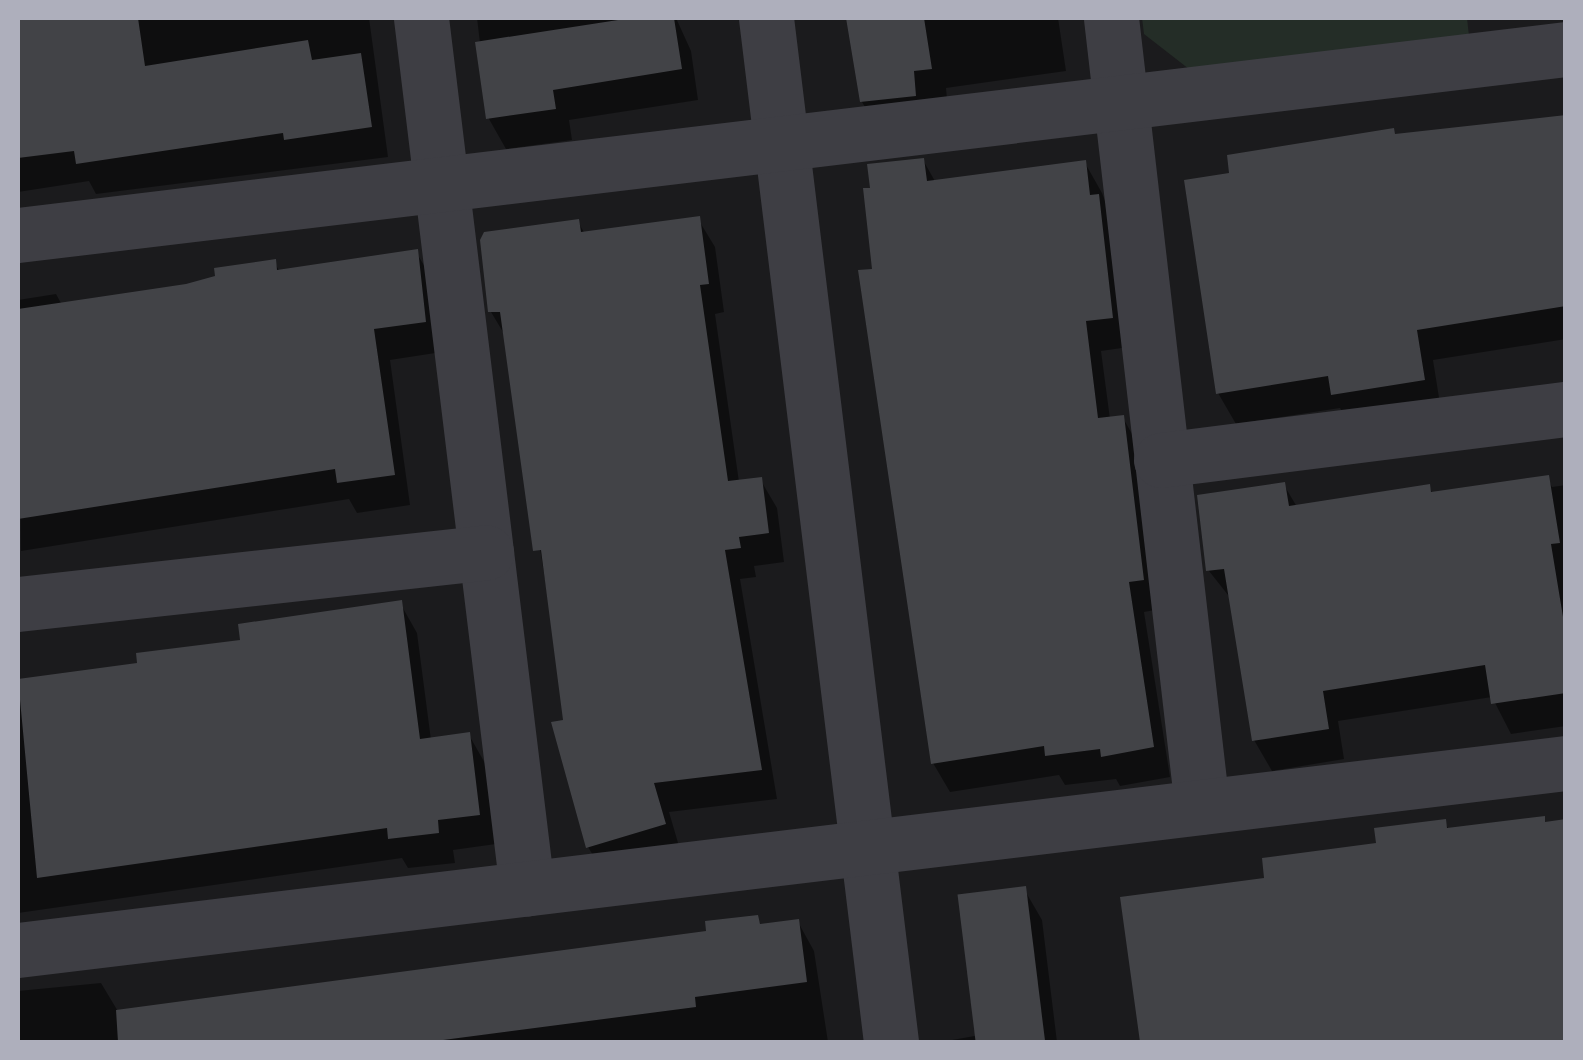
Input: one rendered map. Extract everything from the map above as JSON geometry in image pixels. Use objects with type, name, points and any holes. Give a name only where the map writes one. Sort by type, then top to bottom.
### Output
[{"type":"street","points":[[422,18],[527,888]]},
{"type":"street","points":[[766,18],[891,1042]]},
{"type":"street","points":[[1112,18],[1202,807]]},
{"type":"street","points":[[18,235],[1566,49]]},
{"type":"street","points":[[1161,460],[1566,409]]},
{"type":"street","points":[[18,604],[486,552]]},
{"type":"street","points":[[18,950],[1566,763]]},
{"type":"shaded area","points":[[1142,18],[1467,18],[1469,36],[1189,69],[1144,34]]},
{"type":"building","points":[[18,18],[138,18],[145,66],[308,40],[312,60],[361,53],[372,127],[284,140],[283,133],[76,164],[74,151],[18,158]]},
{"type":"building","points":[[631,18],[674,18],[682,69],[553,90],[556,109],[486,119],[475,42]]},
{"type":"building","points":[[846,18],[924,18],[932,69],[914,71],[916,96],[860,102]]},
{"type":"building","points":[[1566,115],[1566,306],[1417,330],[1425,380],[1331,395],[1328,376],[1216,394],[1184,180],[1229,173],[1227,155],[1394,128],[1395,134]]},
{"type":"building","points":[[924,158],[927,181],[1086,160],[1090,195],[1099,194],[1113,318],[1086,321],[1098,418],[1124,415],[1144,580],[1129,582],[1154,747],[1101,757],[1100,749],[1045,756],[1044,746],[931,764],[858,270],[872,269],[863,188],[870,188],[867,164]]},
{"type":"building","points":[[700,216],[709,284],[700,285],[728,481],[762,477],[769,533],[739,537],[741,548],[725,550],[762,770],[654,783],[666,824],[586,848],[551,722],[563,720],[541,550],[533,551],[500,312],[488,312],[480,240],[484,232],[579,219],[581,232]]},
{"type":"building","points":[[418,249],[426,322],[374,329],[395,475],[337,483],[335,469],[18,519],[18,309],[186,284],[215,276],[214,268],[276,259],[277,270]]},
{"type":"building","points":[[1549,475],[1560,543],[1551,544],[1566,635],[1566,693],[1491,704],[1485,665],[1323,691],[1329,729],[1252,741],[1224,569],[1206,571],[1197,495],[1285,482],[1289,506],[1430,484],[1431,492]]},
{"type":"building","points":[[402,600],[420,739],[470,732],[480,815],[438,820],[439,833],[388,839],[387,828],[37,878],[18,679],[137,663],[136,653],[240,640],[238,624]]},
{"type":"building","points":[[1545,816],[1545,822],[1566,819],[1566,1042],[1140,1042],[1120,897],[1264,878],[1262,858],[1376,843],[1374,828],[1446,819],[1447,828]]},
{"type":"building","points":[[1026,886],[1045,1042],[976,1042],[958,894]]},
{"type":"building","points":[[758,915],[760,924],[799,919],[807,982],[695,997],[696,1007],[428,1042],[118,1042],[116,1010],[706,931],[705,921]]}]
